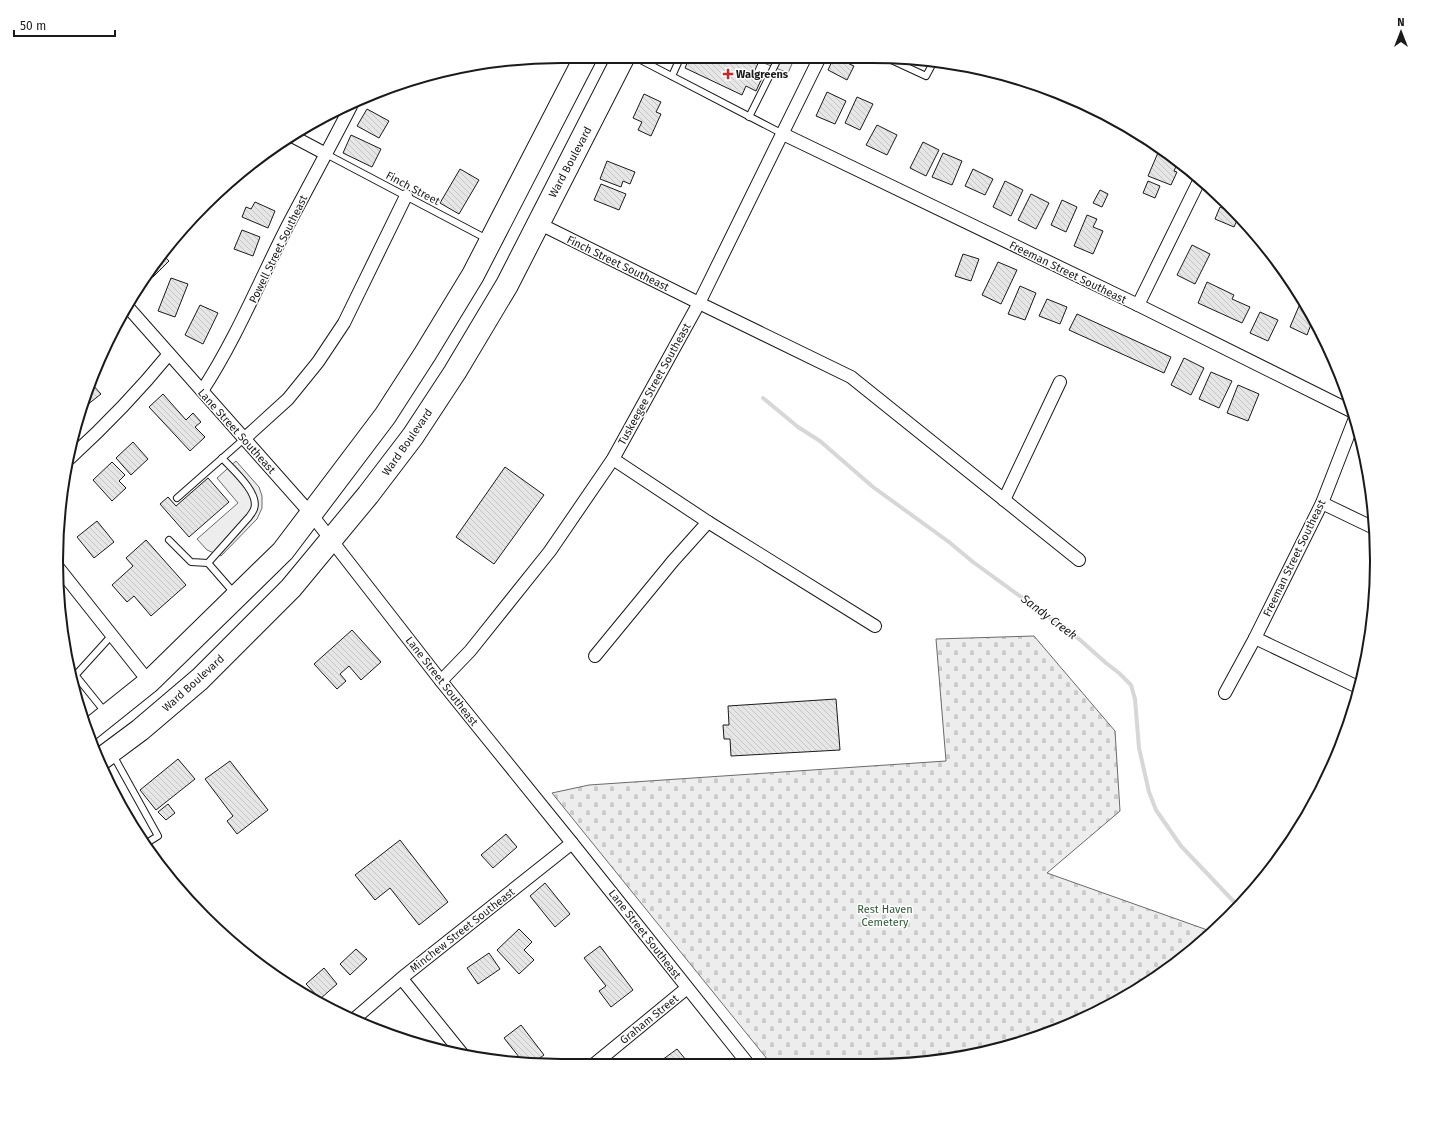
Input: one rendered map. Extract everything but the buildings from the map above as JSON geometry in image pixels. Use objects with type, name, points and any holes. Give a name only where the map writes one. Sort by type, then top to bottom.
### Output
[{"type":"highway","points":[[92,728],[149,682],[283,551],[385,416],[426,354],[473,275],[582,63]]},
{"type":"highway","name":"Ward Boulevard","points":[[106,756],[140,730],[200,678],[291,588],[368,496],[413,436],[455,372],[507,285],[538,223],[578,149],[621,63]]},
{"type":"street","name":"Tuskeegee Street Southeast","points":[[441,681],[470,651],[550,551],[612,459],[699,303],[817,63]]},
{"type":"street","name":"Powell Street Southeast","points":[[202,391],[218,366],[256,294],[287,228],[349,111]]},
{"type":"street","name":"Freeman Street Southeast","points":[[783,134],[1138,305],[1346,409]]},
{"type":"street","points":[[297,139],[326,154]]},
{"type":"street","points":[[1138,305],[1197,185]]},
{"type":"street","points":[[244,439],[288,399],[322,356],[344,323],[406,196]]},
{"type":"street","name":"Finch Street Southeast","points":[[538,223],[851,377],[1079,560]]},
{"type":"street","name":"Lane Street Southeast","points":[[131,311],[311,514],[441,681],[744,1059]]},
{"type":"street","points":[[75,453],[103,428],[142,387],[169,354]]},
{"type":"street","points":[[1004,500],[1060,382]]},
{"type":"street","name":"Freeman Street Southeast","points":[[1225,693],[1322,503],[1352,427]]},
{"type":"street","points":[[612,459],[708,522],[875,626]]},
{"type":"street","points":[[1322,503],[1369,525]]},
{"type":"street","points":[[595,656],[673,561],[708,522]]},
{"type":"street","points":[[63,574],[149,682]]},
{"type":"street","points":[[1254,638],[1354,685]]},
{"type":"street","name":"Minchew Street Southeast","points":[[358,1016],[572,843]]},
{"type":"street","points":[[402,979],[457,1048]]},
{"type":"street","name":"Graham Street","points":[[601,1059],[688,988]]},
{"type":"lane","points":[[647,63],[783,134]]},
{"type":"lane","points":[[672,76],[678,63]]},
{"type":"lane","points":[[749,117],[776,63]]},
{"type":"lane","points":[[900,64],[926,76],[931,66]]},
{"type":"lane","name":"Finch Street","points":[[326,154],[490,241]]},
{"type":"lane","points":[[177,498],[244,439]]},
{"type":"lane","points":[[208,563],[249,517],[254,508],[254,497],[248,486],[222,458]]},
{"type":"lane","points":[[169,540],[191,562],[208,563],[237,596]]},
{"type":"lane","points":[[77,675],[112,635]]},
{"type":"lane","points":[[78,683],[107,715]]},
{"type":"lane","points":[[106,756],[158,836],[150,842]]},
{"type":"green space","name":"Rest Haven Cemetery","points":[[1034,636],[1115,731],[1120,811],[1047,873],[1206,930],[1175,956],[1149,975],[1121,992],[1092,1008],[1032,1033],[1001,1042],[937,1055],[872,1059],[767,1059],[552,793],[589,785],[946,761],[936,639]]},
{"type":"shaded area","points":[[764,63],[792,63],[788,73]]},
{"type":"shaded area","points":[[236,461],[259,487],[262,496],[262,508],[257,519],[221,556],[207,550],[197,539],[238,503],[217,478]]},
{"type":"waterway","name":"Sandy Creek","points":[[763,398],[798,427],[820,441],[873,487],[1079,639],[1131,685],[1135,699],[1139,748],[1149,792],[1156,810],[1181,846],[1234,902]]},
{"type":"place","name":"Walgreens","points":[[728,74]]}]
